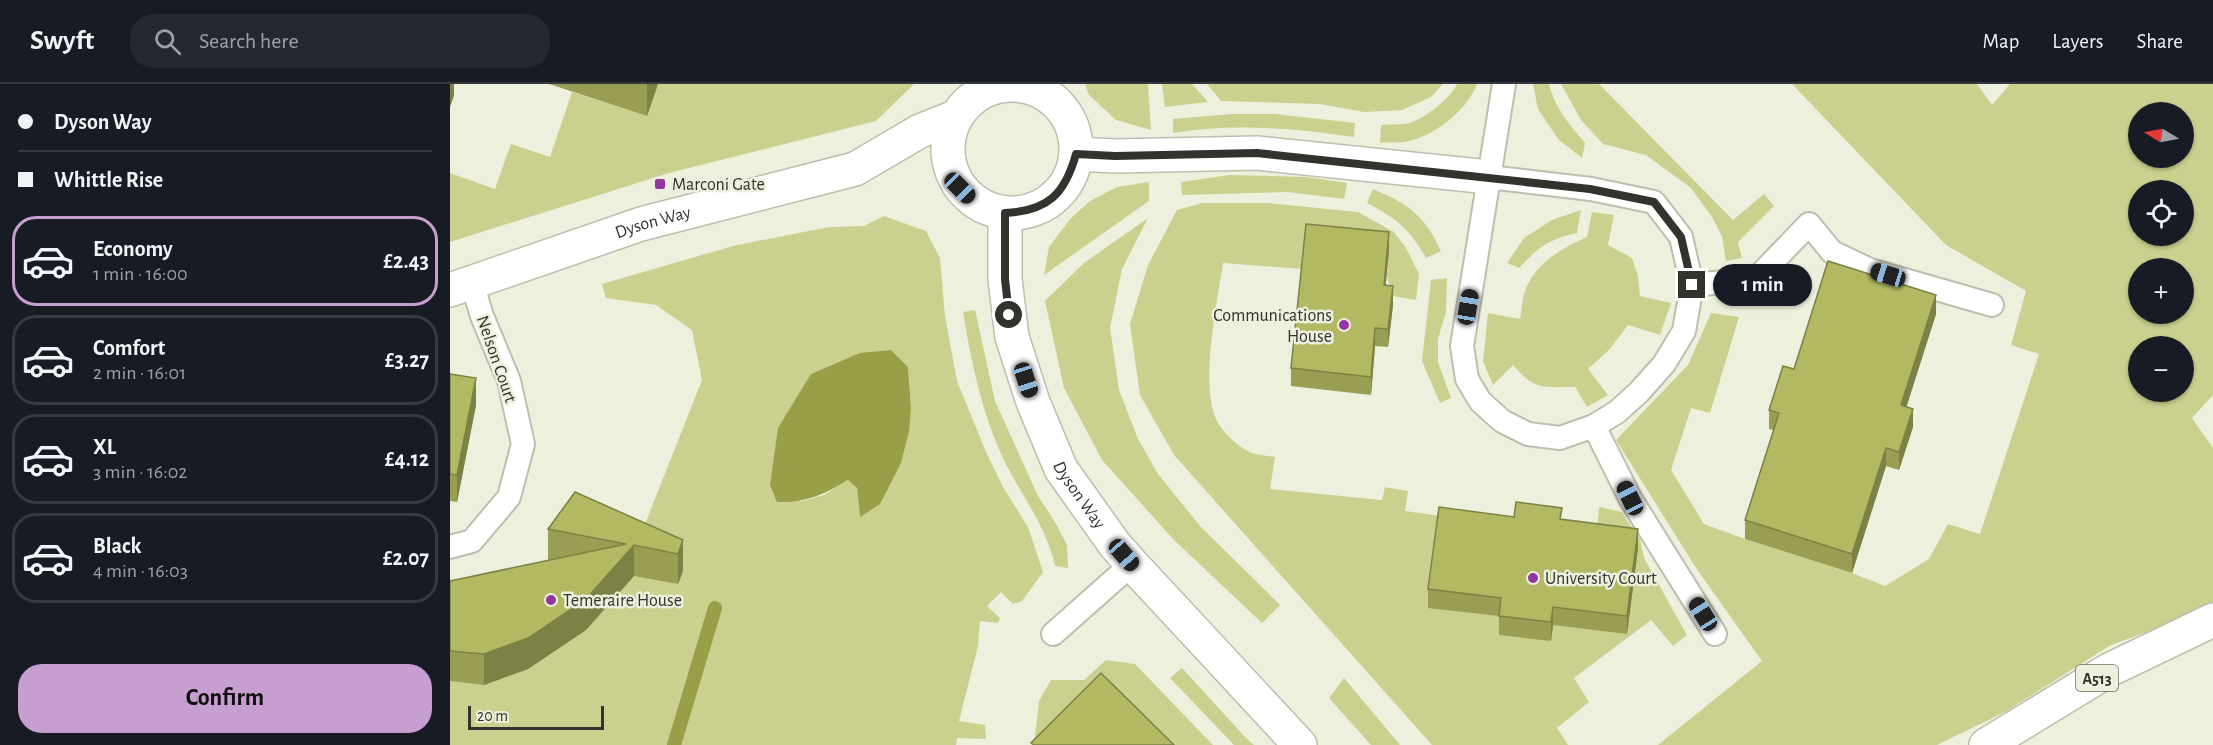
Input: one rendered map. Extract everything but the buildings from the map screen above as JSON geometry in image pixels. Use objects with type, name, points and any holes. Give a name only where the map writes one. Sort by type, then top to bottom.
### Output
[{"type":"main road","points":[[1021,84],[1040,91],[1056,101],[1068,116],[1075,134],[1076,154],[1071,174],[1060,191],[1045,204],[1026,212],[1005,213],[988,209],[972,200],[960,188],[951,172],[950,132],[955,117],[968,101],[983,90],[1002,85],[1021,84]]},
{"type":"main road","name":"Dyson Way","points":[[461,287],[641,224],[855,169],[920,131],[955,117]]},
{"type":"main road","points":[[1076,154],[1115,156],[1257,153],[1489,177]]},
{"type":"main road","name":"Dyson Way","points":[[1005,213],[1005,279],[1012,337],[1033,402],[1061,469],[1115,545],[1300,745]]},
{"type":"main road","name":"A513","points":[[1986,745],[2109,670],[2213,620]]},
{"type":"lane","points":[[1489,177],[1590,189],[1654,202],[1681,237],[1692,285],[1684,331],[1664,364],[1617,412],[1594,426],[1560,438],[1528,434],[1502,421],[1480,401],[1467,379],[1462,346],[1489,177],[1504,84]]},
{"type":"lane","points":[[1692,285],[1756,279],[1809,224],[1832,252],[1870,270],[1992,305]]},
{"type":"lane","name":"Nelson Court","points":[[450,547],[472,542],[509,497],[523,444],[509,381],[482,316],[461,287]]},
{"type":"lane","points":[[1594,426],[1630,498],[1715,633]]},
{"type":"lane","points":[[1053,634],[1132,564]]},
{"type":"shaded area","points":[[658,84],[914,84],[876,121],[669,173],[450,242],[450,173],[495,189],[511,144],[550,157],[572,92],[647,116]]},
{"type":"shaded area","points":[[1085,84],[1148,84],[1151,130],[1116,120],[1089,95]]},
{"type":"shaded area","points":[[1162,84],[1192,84],[1208,102],[1165,107]]},
{"type":"shaded area","points":[[1207,84],[1443,84],[1431,97],[1402,110],[1364,112],[1320,104],[1221,101]]},
{"type":"shaded area","points":[[1457,84],[1477,84],[1465,104],[1447,122],[1415,139],[1380,143],[1381,125],[1407,124],[1416,121],[1444,101]]},
{"type":"shaded area","points":[[1533,84],[1549,84],[1559,108],[1585,143],[1582,158],[1559,140],[1538,109]]},
{"type":"shaded area","points":[[1561,84],[1599,84],[1733,220],[1764,194],[1774,206],[1738,242],[1742,258],[1726,261],[1722,236],[1712,217],[1691,188],[1646,155],[1603,144],[1581,120]]},
{"type":"shaded area","points":[[1792,84],[1977,84],[1992,105],[2010,84],[2213,84],[2213,395],[2192,418],[2213,448],[2213,608],[2111,645],[2005,712],[1937,745],[1658,745],[1762,661],[1696,568],[1616,440],[1688,365],[1711,313],[1739,317],[1710,413],[1691,408],[1671,470],[1704,524],[1885,586],[1929,559],[1948,524],[1980,534],[2039,354],[2011,345],[2026,291],[1946,245]]},
{"type":"shaded area","points":[[1231,114],[1275,114],[1355,123],[1354,137],[1309,131],[1241,127],[1173,133],[1173,119]]},
{"type":"shaded area","points":[[1230,175],[1307,177],[1347,183],[1344,199],[1288,192],[1182,195],[1181,182]]},
{"type":"shaded area","points":[[1149,182],[1149,201],[1044,275],[1049,247],[1070,219],[1090,201],[1117,187]]},
{"type":"shaded area","points":[[1373,189],[1414,212],[1428,228],[1441,251],[1426,258],[1414,239],[1401,225],[1367,203]]},
{"type":"shaded area","points":[[1202,203],[1268,203],[1358,212],[1394,232],[1406,248],[1419,274],[1416,300],[1393,296],[1387,277],[1389,251],[1303,269],[1223,263],[1211,342],[1211,404],[1219,424],[1236,443],[1252,453],[1275,457],[1270,489],[1382,500],[1385,487],[1408,491],[1405,511],[1440,516],[1501,617],[1550,641],[1553,625],[1596,542],[1599,507],[1621,512],[1640,539],[1644,558],[1687,635],[1673,646],[1651,620],[1574,678],[1589,702],[1557,728],[1568,745],[1432,745],[1174,455],[1140,395],[1130,324],[1148,265],[1177,210]]},
{"type":"shaded area","points":[[1581,210],[1577,233],[1544,245],[1519,268],[1507,263],[1524,238],[1552,220]]},
{"type":"shaded area","points":[[1592,212],[1614,215],[1608,245],[1632,258],[1638,276],[1640,296],[1671,303],[1660,335],[1628,325],[1610,349],[1588,369],[1608,395],[1587,407],[1575,387],[1540,386],[1527,379],[1513,365],[1493,385],[1483,361],[1488,313],[1520,319],[1523,297],[1535,272],[1550,258],[1587,237]]},
{"type":"shaded area","points":[[884,216],[926,231],[940,258],[945,316],[957,381],[1003,487],[1028,527],[1043,572],[1022,601],[1013,604],[1001,592],[987,606],[1000,618],[998,623],[980,621],[978,646],[959,721],[985,725],[986,739],[957,738],[956,745],[450,745],[450,681],[484,684],[528,669],[586,630],[617,595],[702,380],[692,330],[656,305],[606,298],[602,284],[733,246],[829,227],[864,226]],"holes":[[[891,350],[908,367],[911,408],[860,516],[857,488],[848,480],[824,495],[799,502]]]},
{"type":"shaded area","points":[[1148,218],[1122,269],[1110,328],[1119,390],[1138,439],[1158,474],[1200,526],[1280,605],[1262,623],[1174,540],[1102,460],[1064,388],[1045,301],[1084,263]]},
{"type":"shaded area","points":[[1447,278],[1446,312],[1438,339],[1438,362],[1451,398],[1440,403],[1422,361],[1431,280]]},
{"type":"shaded area","points":[[975,310],[995,401],[1038,496],[1067,545],[1068,568],[1055,566],[1045,536],[994,437],[978,384],[963,312]]},
{"type":"shaded area","points":[[891,350],[908,367],[911,408],[909,431],[901,463],[880,504],[860,517],[857,488],[848,480],[814,497],[777,502],[770,485],[778,428],[811,374],[860,353]]},
{"type":"shaded area","points":[[1106,660],[1135,664],[1213,745],[1034,745],[1039,701],[1051,680],[1084,680]]},
{"type":"shaded area","points":[[1182,668],[1254,745],[1234,745],[1170,678]]},
{"type":"shaded area","points":[[1344,678],[1400,745],[1371,745],[1329,698]]},
{"type":"waterway","points":[[674,745],[715,608]]},
{"type":"place","name":"Marconi Gate","points":[[660,184]]},
{"type":"place","name":"Communications House","points":[[1344,325]]},
{"type":"place","name":"University Court","points":[[1533,578]]},
{"type":"place","name":"Temeraire House","points":[[551,600]]},
{"type":"route","points":[[1009,315],[1005,279],[1005,213],[1026,212],[1045,204],[1060,191],[1071,174],[1076,154],[1115,156],[1257,153],[1590,189],[1654,202],[1681,237],[1692,285]]}]
